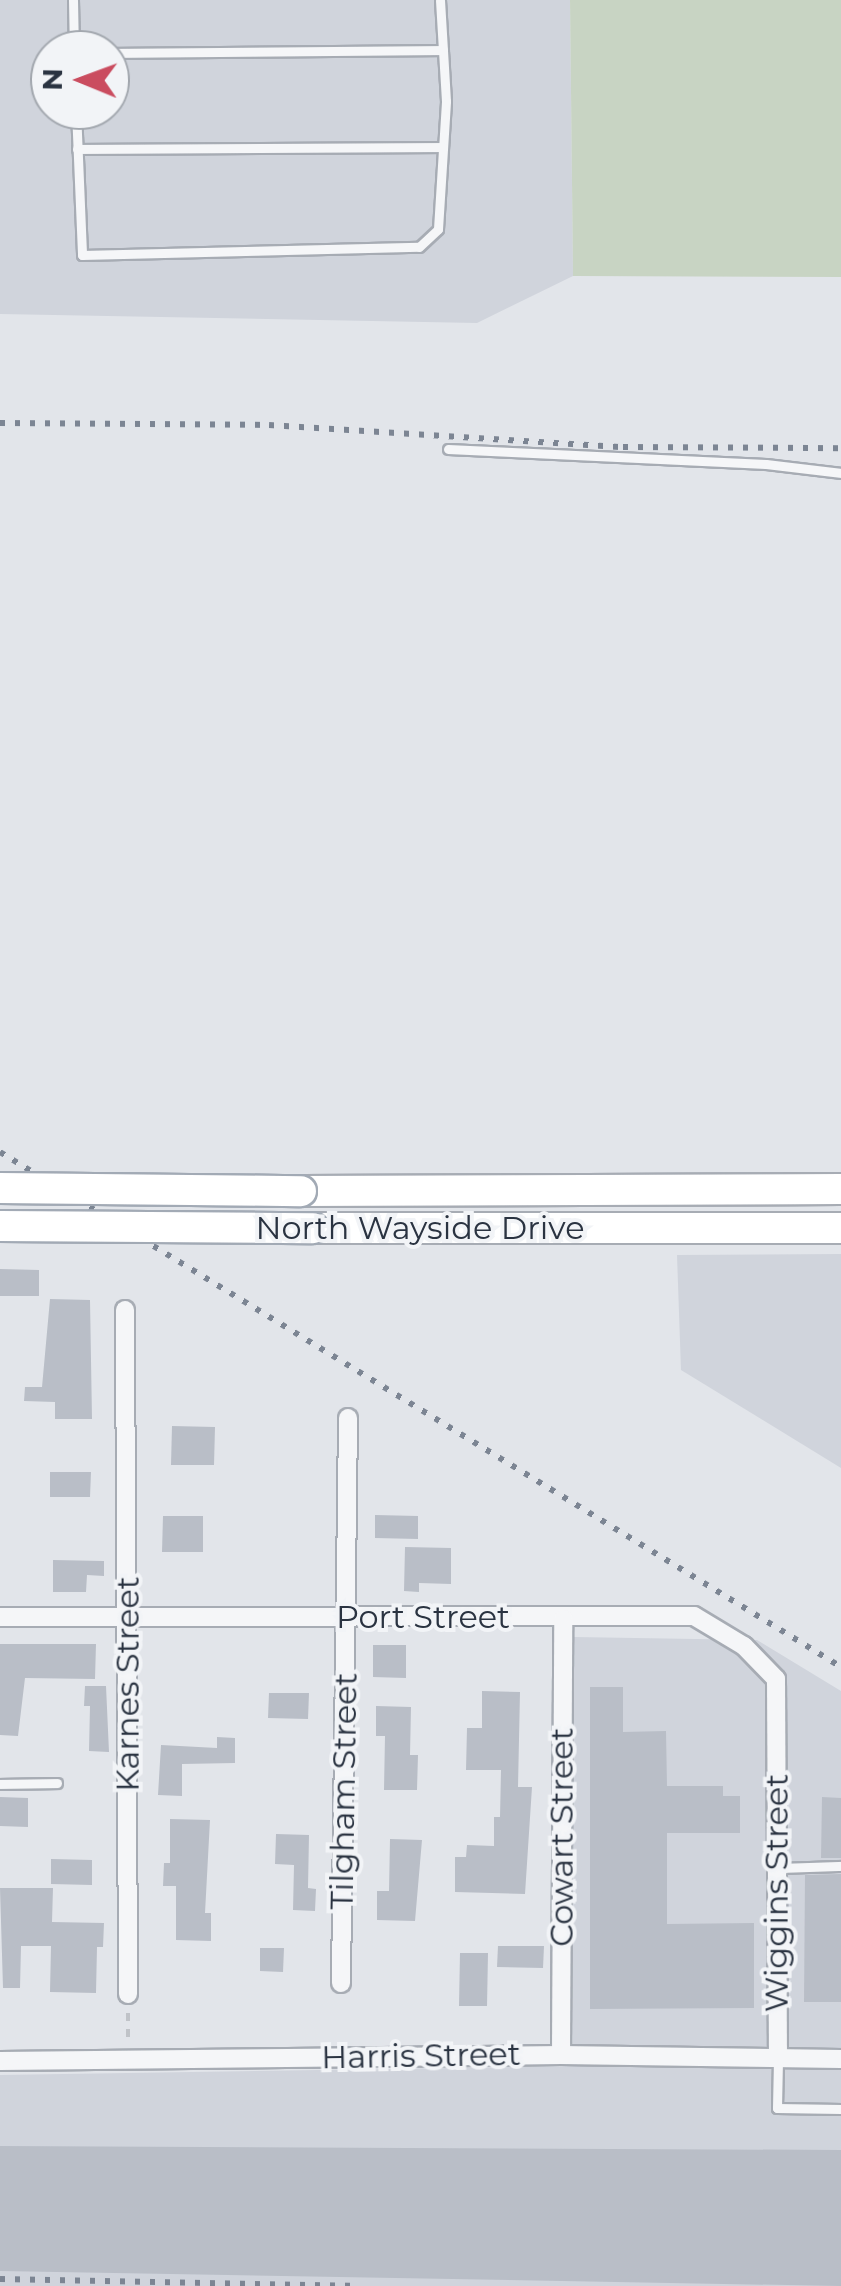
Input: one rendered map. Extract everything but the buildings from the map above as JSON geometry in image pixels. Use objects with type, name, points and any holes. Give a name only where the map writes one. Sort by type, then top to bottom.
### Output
[{"type":"main road","name":"North Wayside Drive","points":[[0,1188],[841,1189]]},
{"type":"main road","name":"North Wayside Drive","points":[[0,1226],[841,1228]]},
{"type":"street","name":"Karnes Street","points":[[126,1310],[128,1994]]},
{"type":"street","name":"Tilgham Street","points":[[340,1983],[348,1418]]},
{"type":"street","name":"Port Street","points":[[0,1617],[694,1616],[744,1646],[776,1679],[776,1726]]},
{"type":"street","name":"Cowart Street","points":[[561,2054],[563,1618]]},
{"type":"street","name":"Wiggins Street","points":[[776,1726],[778,2060]]},
{"type":"street","name":"Harris Street","points":[[0,2060],[561,2054],[841,2059]]},
{"type":"lane","points":[[73,0],[74,30]]},
{"type":"lane","points":[[77,130],[82,254],[419,247],[438,229],[443,147],[440,0]]},
{"type":"lane","points":[[130,53],[443,50]]},
{"type":"lane","points":[[78,150],[443,147]]},
{"type":"lane","points":[[448,449],[766,464],[841,474]]},
{"type":"lane","points":[[0,1784],[56,1782]]},
{"type":"lane","points":[[777,1868],[841,1866]]},
{"type":"lane","points":[[778,2060],[777,2108],[841,2109]]},
{"type":"path","points":[[128,1994],[128,2058]]},
{"type":"shaded area","points":[[0,0],[570,0],[573,276],[477,323],[0,314]]},
{"type":"shaded area","points":[[841,1254],[841,1468],[681,1370],[677,1255]]},
{"type":"shaded area","points":[[574,1637],[757,1640],[841,1691],[841,2286],[0,2286],[0,2075],[572,2066]]},
{"type":"green space","points":[[570,0],[841,0],[841,277],[573,276]]},
{"type":"railway","points":[[0,423],[269,425],[623,447],[841,448]]},
{"type":"railway","points":[[0,1152],[841,1667]]},
{"type":"railway","points":[[0,2279],[351,2286]]}]
